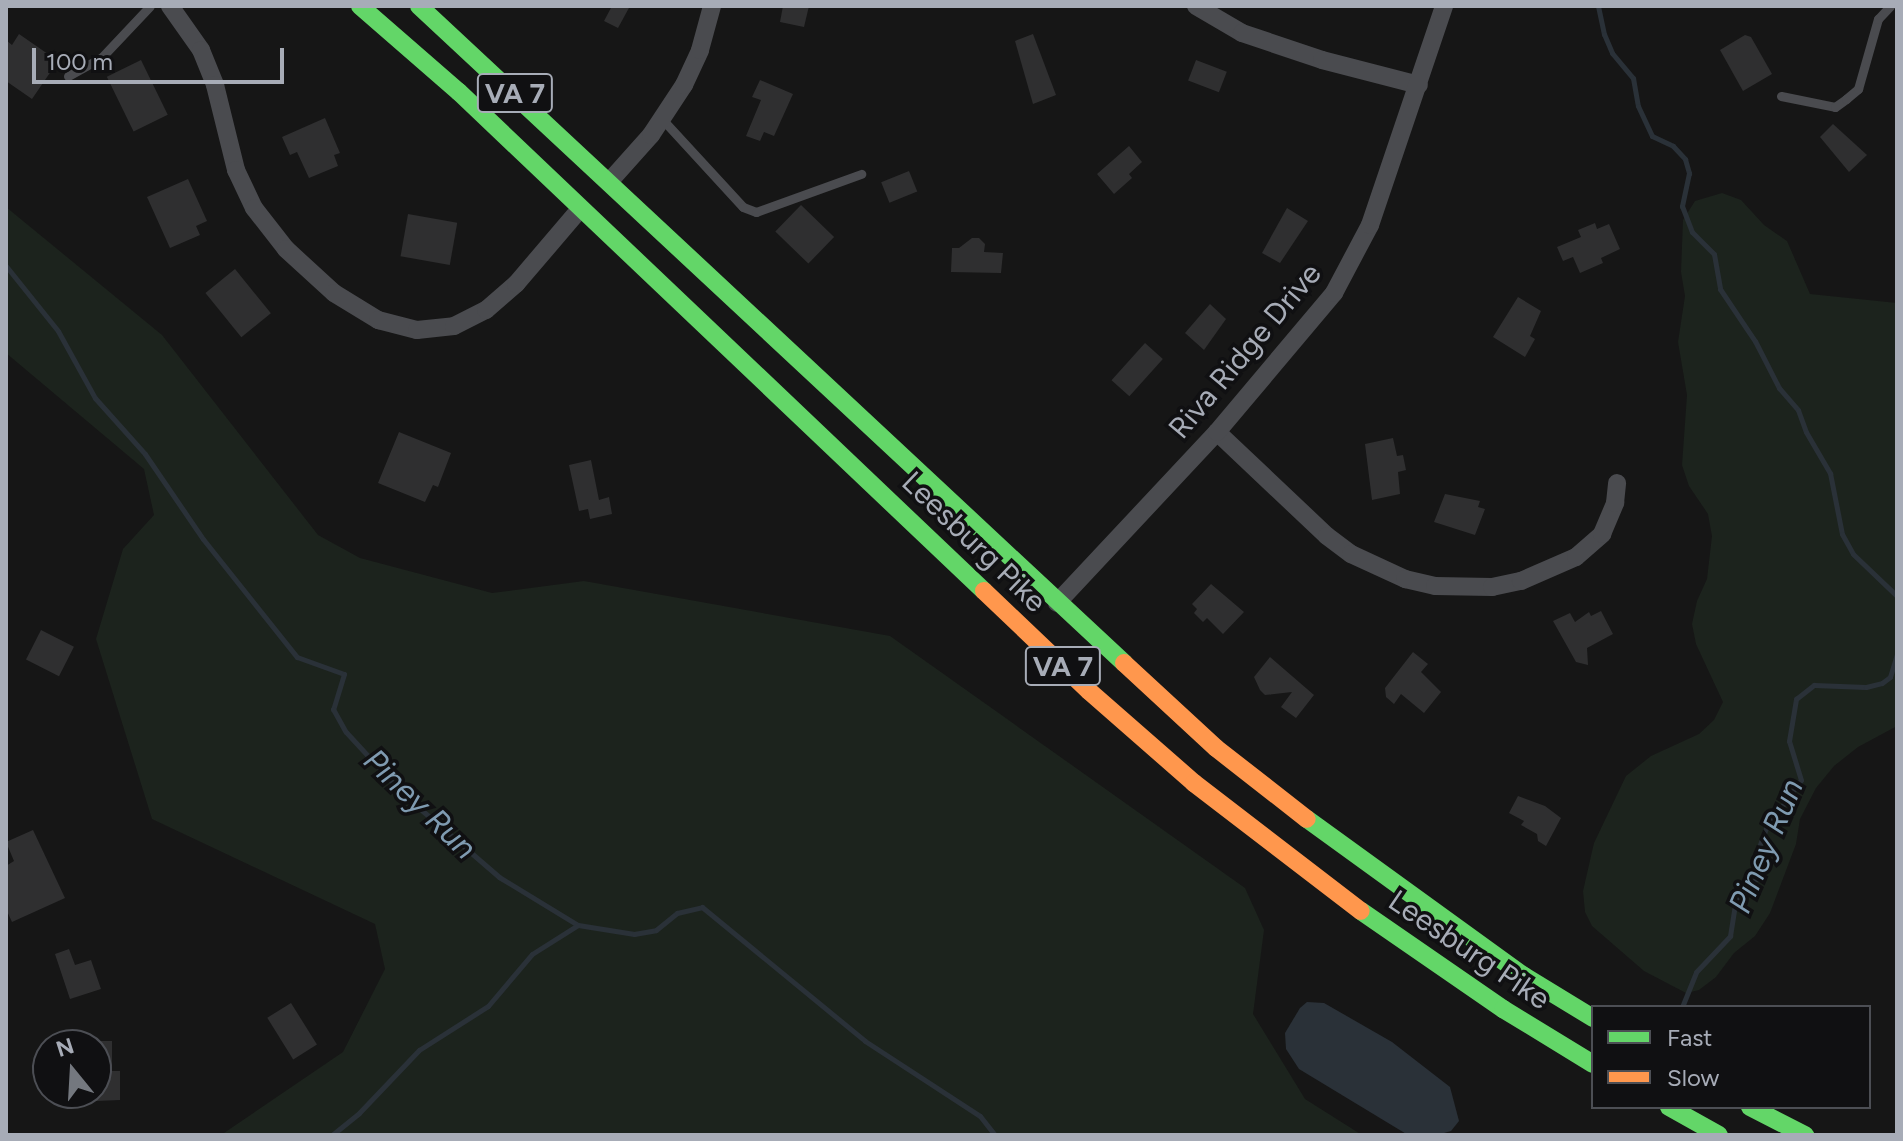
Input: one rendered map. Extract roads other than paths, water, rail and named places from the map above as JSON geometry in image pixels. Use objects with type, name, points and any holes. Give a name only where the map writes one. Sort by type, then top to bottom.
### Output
[{"type":"highway","name":"Leesburg Pike","points":[[360,6],[415,51],[1089,691],[1194,783],[1386,930],[1503,1009],[1591,1063]]},
{"type":"highway","name":"Leesburg Pike","points":[[419,6],[1216,748],[1340,847],[1524,976],[1591,1017]]},
{"type":"highway","points":[[415,51],[475,86],[568,174],[589,184],[609,182]]},
{"type":"highway","points":[[1673,1109],[1719,1135]]},
{"type":"highway","points":[[1754,1109],[1805,1135]]},
{"type":"street","points":[[170,6],[201,50],[215,85],[236,170],[254,208],[286,249],[334,293],[378,320],[417,330],[454,326],[486,310],[516,284],[580,209]]},
{"type":"street","points":[[609,182],[663,120],[700,50],[712,6]]},
{"type":"street","points":[[1196,6],[1242,33],[1322,60],[1419,85]]},
{"type":"street","name":"Riva Ridge Drive","points":[[1057,603],[1217,432],[1318,315],[1354,260],[1370,225],[1444,6]]},
{"type":"street","points":[[1217,432],[1327,536],[1351,554],[1405,579],[1435,586],[1478,587],[1521,581],[1576,557],[1602,534],[1615,503],[1617,483]]},
{"type":"lane","points":[[68,76],[101,58],[150,6]]},
{"type":"lane","points":[[1781,96],[1835,107],[1846,99],[1858,89],[1878,19],[1890,6]]},
{"type":"lane","points":[[663,120],[743,207],[756,212],[861,174]]},
{"type":"waterway","points":[[1598,6],[1604,34],[1612,53],[1633,78],[1638,106],[1652,136],[1673,146],[1685,159],[1689,173],[1682,206],[1692,232],[1714,254],[1720,289],[1755,341],[1779,388],[1798,410],[1806,432],[1830,473],[1842,534],[1853,554],[1897,596]]},
{"type":"waterway","name":"Piney Run","points":[[6,266],[58,331],[95,398],[145,454],[203,539],[297,657],[344,674],[333,709],[346,732],[403,794],[499,877],[578,925],[634,934],[656,930],[677,913],[702,907],[865,1041],[980,1116],[995,1135]]},
{"type":"waterway","name":"Piney Run","points":[[1683,1005],[1696,972],[1730,936],[1735,905],[1744,887],[1760,877],[1763,865],[1758,850],[1766,828],[1801,780],[1789,741],[1796,699],[1814,685],[1866,687],[1882,683],[1890,677],[1897,654]]},
{"type":"waterway","points":[[332,1135],[359,1113],[419,1050],[488,1006],[532,954],[578,925]]}]
